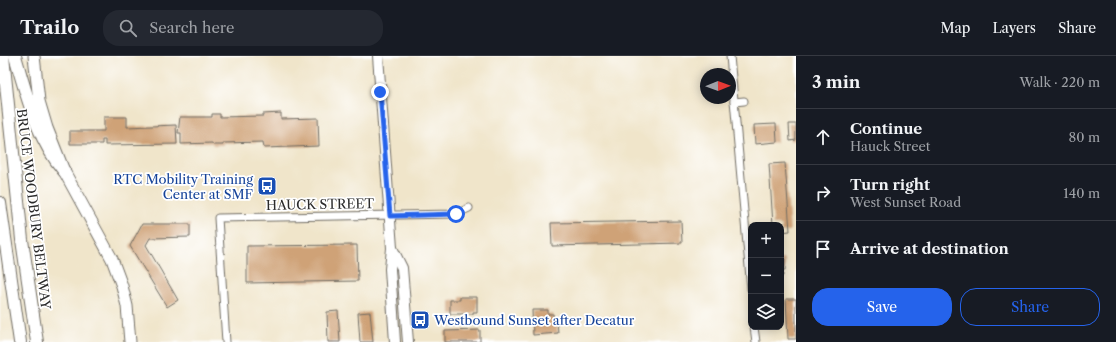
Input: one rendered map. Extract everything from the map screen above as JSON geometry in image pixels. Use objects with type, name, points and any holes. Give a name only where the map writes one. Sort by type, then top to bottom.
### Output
[{"type":"highway","name":"BRUCE WOODBURY BELTWAY","points":[[3,56],[22,240],[37,342]]},
{"type":"highway","points":[[15,56],[35,119],[53,158],[64,171]]},
{"type":"highway","points":[[0,203],[20,342]]},
{"type":"main road","points":[[34,56],[42,111],[64,171],[112,259],[122,286],[135,342]]},
{"type":"main road","points":[[378,56],[392,248],[390,269],[395,342]]},
{"type":"main road","points":[[392,248],[402,268],[408,342]]},
{"type":"main road","points":[[129,319],[130,342]]},
{"type":"street","points":[[730,56],[731,68]]},
{"type":"street","points":[[736,102],[744,101]]},
{"type":"street","points":[[734,104],[748,258]]},
{"type":"street","name":"HAUCK STREET","points":[[226,342],[218,218],[456,214],[469,208]]},
{"type":"street","points":[[754,330],[756,342]]},
{"type":"building","points":[[281,113],[281,119],[318,118],[319,146],[264,148],[263,142],[223,143],[223,145],[213,145],[212,143],[181,144],[181,133],[178,133],[180,117],[212,117],[212,114],[220,114],[220,117],[263,116],[263,114]]},
{"type":"building","points":[[104,117],[127,117],[127,127],[176,125],[177,144],[105,145],[105,140],[102,140],[102,144],[70,144],[70,131],[104,131]]},
{"type":"building","points":[[776,124],[777,142],[755,144],[754,125]]},
{"type":"building","points":[[789,124],[796,124],[796,140],[790,141]]},
{"type":"building","points":[[785,163],[790,231],[784,232],[784,222],[773,222],[769,164]]},
{"type":"building","points":[[681,221],[682,243],[552,246],[551,223]]},
{"type":"building","points":[[142,224],[190,224],[190,237],[150,238],[146,245],[178,300],[167,307],[130,246]]},
{"type":"building","points":[[357,245],[358,281],[247,283],[247,246]]},
{"type":"building","points":[[784,259],[785,259],[784,270]]},
{"type":"building","points":[[460,297],[477,297],[477,312],[473,312],[473,314],[450,314],[450,300],[460,300]]},
{"type":"building","points":[[786,299],[796,299],[796,339],[788,339]]},
{"type":"building","points":[[532,310],[548,310],[548,314],[553,314],[554,320],[557,320],[558,333],[533,335]]},
{"type":"building","points":[[338,311],[340,342],[328,342],[327,312]]},
{"type":"building","points":[[370,312],[373,342],[360,342],[358,313]]},
{"type":"building","points":[[480,330],[480,342],[445,342],[445,331]]},
{"type":"place","name":"RTC Mobility Training Center at SMF","points":[[267,186]]},
{"type":"place","name":"Westbound Sunset after Decatur","points":[[420,320]]},
{"type":"route","points":[[380,92],[390,216],[456,214]]}]
